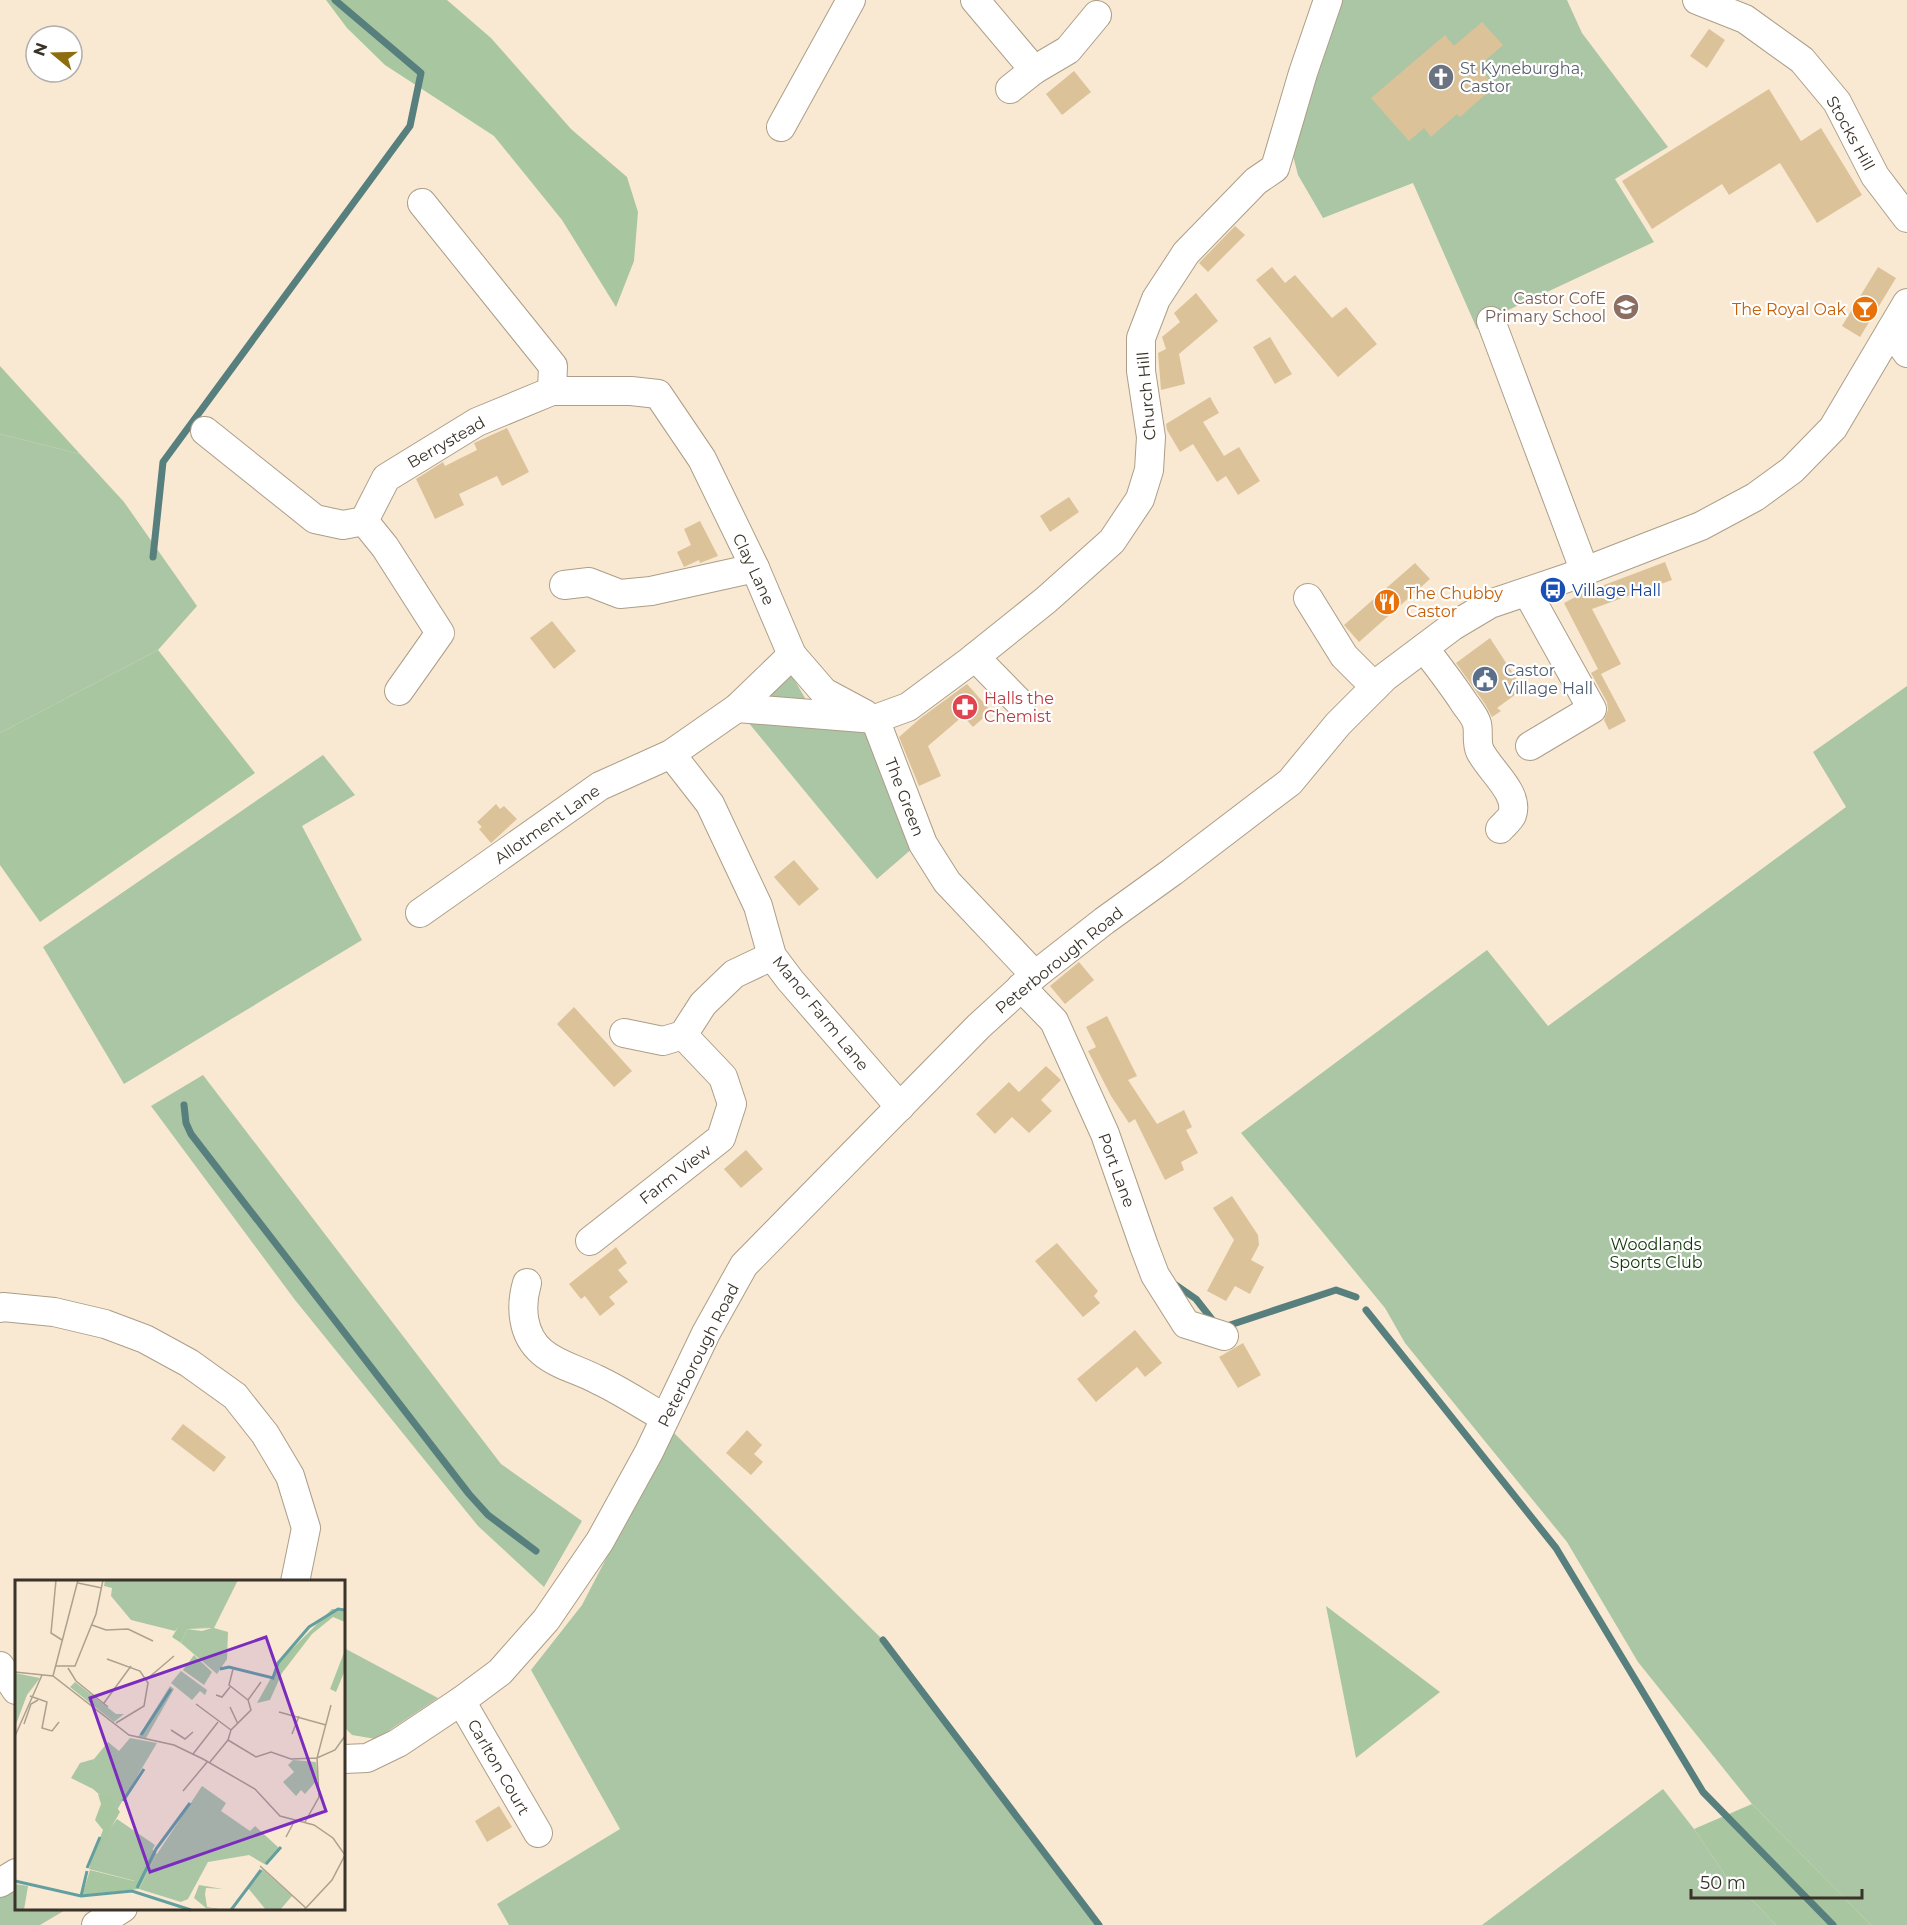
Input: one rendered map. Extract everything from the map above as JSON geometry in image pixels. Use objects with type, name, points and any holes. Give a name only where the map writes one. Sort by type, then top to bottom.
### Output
[{"type":"street","points":[[781,127],[852,0]]},
{"type":"street","points":[[975,0],[1034,70]]},
{"type":"street","name":"Church Hill","points":[[875,719],[908,707],[1046,600],[1112,541],[1140,498],[1149,470],[1151,437],[1141,371],[1141,338],[1156,299],[1186,253],[1256,181],[1275,168],[1303,73],[1328,0]]},
{"type":"street","name":"Stocks Hill","points":[[1697,0],[1745,19],[1802,60],[1837,102],[1875,176],[1907,218]]},
{"type":"street","points":[[1010,89],[1034,70],[1068,50],[1097,15]]},
{"type":"street","points":[[422,202],[553,366],[552,391]]},
{"type":"street","name":"Peterborough Road","points":[[345,1759],[367,1758],[398,1743],[461,1701],[500,1672],[546,1620],[600,1541],[649,1452],[706,1333],[744,1265],[979,1026],[1028,981],[1290,782],[1338,724],[1375,687],[1453,626],[1490,604],[1585,572],[1701,526],[1755,497],[1792,470],[1833,428],[1907,303]]},
{"type":"street","points":[[1491,321],[1585,572]]},
{"type":"street","points":[[1891,330],[1907,353]]},
{"type":"street","name":"Clay Lane","points":[[552,391],[631,391],[658,394],[702,459],[755,568],[792,655],[824,692],[875,719]]},
{"type":"street","name":"Berrystead","points":[[364,520],[386,478],[477,422],[552,391]]},
{"type":"street","points":[[205,431],[315,519],[343,525],[364,520],[385,548],[440,633],[399,691]]},
{"type":"street","points":[[564,585],[589,582],[621,594],[651,591],[755,568]]},
{"type":"street","points":[[1527,592],[1592,709],[1530,746]]},
{"type":"street","points":[[1308,598],[1344,656],[1375,687]]},
{"type":"street","points":[[1424,648],[1455,687],[1474,718],[1478,726],[1476,736],[1479,749],[1511,793],[1512,816],[1500,829]]},
{"type":"street","name":"Allotment Lane","points":[[420,913],[600,786],[671,754],[737,708],[792,655]]},
{"type":"street","points":[[975,657],[1021,704]]},
{"type":"street","points":[[737,708],[875,719]]},
{"type":"street","name":"The Green","points":[[875,719],[923,844],[947,882],[1028,981]]},
{"type":"street","name":"Manor Farm Lane","points":[[671,754],[710,804],[759,906],[772,956],[900,1107]]},
{"type":"street","points":[[624,1033],[663,1041],[683,1035],[703,1004],[734,974],[772,956]]},
{"type":"street","name":"Port Lane","points":[[1028,981],[1054,1021],[1105,1134],[1155,1275],[1186,1324],[1224,1336]]},
{"type":"street","name":"Farm View","points":[[590,1241],[721,1138],[732,1104],[723,1077],[683,1035]]},
{"type":"street","points":[[527,1283],[523,1296],[523,1315],[528,1334],[542,1352],[665,1418]]},
{"type":"street","points":[[1,1304],[54,1312],[105,1324],[145,1339],[189,1363],[235,1396],[265,1434],[290,1476],[306,1528],[295,1580]]},
{"type":"street","points":[[0,1666],[15,1688]]},
{"type":"street","name":"Carlton Court","points":[[461,1701],[537,1833]]},
{"type":"street","points":[[0,1883],[15,1874]]},
{"type":"street","points":[[96,1925],[120,1910]]},
{"type":"green space","points":[[326,0],[447,0],[491,38],[571,129],[627,177],[638,212],[634,261],[616,307],[562,220],[494,136],[385,65],[347,28]]},
{"type":"green space","points":[[1338,0],[1567,0],[1582,33],[1668,147],[1615,179],[1654,242],[1504,312],[1477,329],[1413,183],[1323,218],[1298,175],[1291,148]]},
{"type":"green space","points":[[0,366],[80,454],[0,434]]},
{"type":"green space","points":[[0,434],[80,454],[124,502],[197,606],[158,650],[0,733]]},
{"type":"green space","points":[[158,650],[255,773],[40,922],[0,865],[0,733]]},
{"type":"green space","points":[[791,674],[809,705],[765,695]]},
{"type":"green space","name":"Woodlands Sports Club","points":[[1907,686],[1907,1925],[1871,1925],[1752,1804],[1638,1662],[1567,1542],[1405,1343],[1385,1308],[1241,1133],[1487,950],[1548,1026],[1846,807],[1813,752]]},
{"type":"green space","points":[[743,716],[864,727],[914,847],[877,879]]},
{"type":"green space","points":[[323,755],[355,795],[302,826],[362,940],[124,1084],[43,947]]},
{"type":"green space","points":[[203,1075],[501,1464],[582,1521],[544,1587],[478,1526],[295,1300],[151,1106]]},
{"type":"green space","points":[[670,1429],[883,1640],[1099,1925],[509,1925],[497,1904],[620,1829],[531,1670],[582,1605],[663,1449]]},
{"type":"green space","points":[[1326,1606],[1440,1692],[1356,1758]]},
{"type":"green space","points":[[345,1649],[438,1698],[376,1739],[352,1735],[345,1728]]},
{"type":"green space","points":[[1663,1789],[1694,1829],[1727,1878],[1776,1925],[1482,1925]]},
{"type":"green space","points":[[1752,1804],[1871,1925],[1776,1925],[1727,1878],[1694,1829]]},
{"type":"green space","points":[[15,1883],[15,1910],[65,1910],[40,1925],[0,1925],[0,1893]]},
{"type":"building","name":"St Kyneburgha, Castor","points":[[1482,22],[1503,45],[1478,67],[1495,86],[1460,117],[1457,114],[1431,137],[1424,128],[1409,141],[1371,98],[1445,35],[1454,46]]},
{"type":"building","points":[[1709,29],[1725,40],[1707,68],[1690,56]]},
{"type":"building","points":[[1074,71],[1091,92],[1062,115],[1046,94]]},
{"type":"building","points":[[1769,89],[1801,141],[1821,128],[1862,195],[1817,223],[1780,163],[1729,195],[1722,184],[1652,229],[1622,181]]},
{"type":"building","points":[[1235,226],[1245,235],[1208,272],[1199,263]]},
{"type":"building","points":[[1272,267],[1285,283],[1295,275],[1332,318],[1346,307],[1377,344],[1338,377],[1256,280]]},
{"type":"building","name":"The Royal Oak","points":[[1878,267],[1896,278],[1860,337],[1842,326]]},
{"type":"building","points":[[1196,293],[1218,321],[1179,354],[1185,384],[1161,390],[1158,353],[1166,349],[1162,337],[1180,322],[1174,313]]},
{"type":"building","points":[[1270,337],[1292,374],[1275,384],[1253,347]]},
{"type":"building","points":[[1210,397],[1219,413],[1203,422],[1224,456],[1239,447],[1260,481],[1238,495],[1226,476],[1217,482],[1193,444],[1180,452],[1167,430],[1166,424]]},
{"type":"building","points":[[507,428],[529,472],[502,486],[497,476],[459,494],[464,505],[435,519],[416,479],[443,462],[445,466],[477,450],[474,443]]},
{"type":"building","points":[[1069,497],[1079,512],[1050,532],[1040,516]]},
{"type":"building","points":[[700,521],[718,556],[700,563],[699,560],[684,567],[677,552],[691,545],[684,529]]},
{"type":"building","points":[[1665,562],[1672,580],[1592,609],[1621,664],[1601,674],[1626,721],[1609,730],[1604,720],[1608,710],[1607,702],[1591,673],[1598,669],[1564,603],[1583,593]]},
{"type":"building","name":"The Chubby Castor","points":[[1415,563],[1430,579],[1359,642],[1344,625]]},
{"type":"building","points":[[552,621],[576,651],[554,669],[530,638]]},
{"type":"building","name":"Castor Village Hall","points":[[1490,638],[1523,689],[1497,708],[1501,711],[1492,717],[1456,663]]},
{"type":"building","points":[[967,684],[991,711],[973,727],[963,716],[928,746],[941,776],[919,786],[899,737]]},
{"type":"building","points":[[496,804],[500,809],[504,806],[517,819],[491,843],[479,829],[482,827],[477,822]]},
{"type":"building","points":[[794,860],[819,889],[799,906],[774,877]]},
{"type":"building","points":[[1079,962],[1094,980],[1065,1004],[1050,986]]},
{"type":"building","points":[[574,1007],[632,1071],[614,1087],[557,1024]]},
{"type":"building","points":[[1107,1016],[1137,1076],[1128,1080],[1157,1124],[1184,1110],[1192,1127],[1186,1130],[1198,1153],[1181,1162],[1184,1170],[1165,1180],[1135,1119],[1129,1123],[1111,1096],[1088,1051],[1096,1047],[1086,1027]]},
{"type":"building","points":[[1046,1066],[1061,1080],[1041,1100],[1052,1111],[1029,1133],[1012,1117],[995,1134],[976,1114],[1009,1082],[1019,1092]]},
{"type":"building","points":[[746,1150],[763,1169],[741,1188],[724,1169]]},
{"type":"building","points":[[1232,1196],[1258,1235],[1259,1245],[1251,1260],[1264,1267],[1250,1294],[1235,1286],[1226,1301],[1207,1291],[1234,1240],[1213,1208]]},
{"type":"building","points":[[1057,1243],[1098,1291],[1094,1296],[1100,1303],[1083,1317],[1035,1261]]},
{"type":"building","points":[[616,1247],[627,1263],[618,1270],[628,1282],[609,1297],[615,1304],[600,1316],[585,1296],[581,1299],[569,1284]]},
{"type":"building","points":[[1135,1330],[1162,1363],[1145,1377],[1137,1367],[1096,1402],[1077,1379]]},
{"type":"building","points":[[1243,1343],[1261,1375],[1238,1388],[1219,1357]]},
{"type":"building","points":[[183,1424],[226,1457],[214,1472],[171,1439]]},
{"type":"building","points":[[747,1430],[762,1445],[754,1454],[763,1462],[751,1475],[726,1453]]},
{"type":"building","points":[[499,1806],[512,1827],[487,1842],[475,1821]]},
{"type":"waterway","points":[[153,557],[163,462],[410,126],[421,73],[335,0]]},
{"type":"waterway","points":[[184,1105],[186,1123],[191,1134],[469,1494],[488,1515],[536,1551]]},
{"type":"waterway","points":[[1173,1283],[1196,1299],[1214,1322]]},
{"type":"waterway","points":[[1224,1327],[1336,1290],[1356,1297]]},
{"type":"waterway","points":[[1366,1310],[1556,1548],[1703,1792],[1833,1925]]},
{"type":"waterway","points":[[883,1640],[1099,1925]]},
{"type":"place","name":"St Kyneburgha, Castor","points":[[1441,77]]},
{"type":"place","name":"Castor CofE Primary School","points":[[1626,307]]},
{"type":"place","name":"The Royal Oak","points":[[1865,309]]},
{"type":"place","name":"Village Hall","points":[[1553,590]]},
{"type":"place","name":"The Chubby Castor","points":[[1387,602]]},
{"type":"place","name":"Castor Village Hall","points":[[1485,679]]},
{"type":"place","name":"Halls the Chemist","points":[[965,707]]}]
